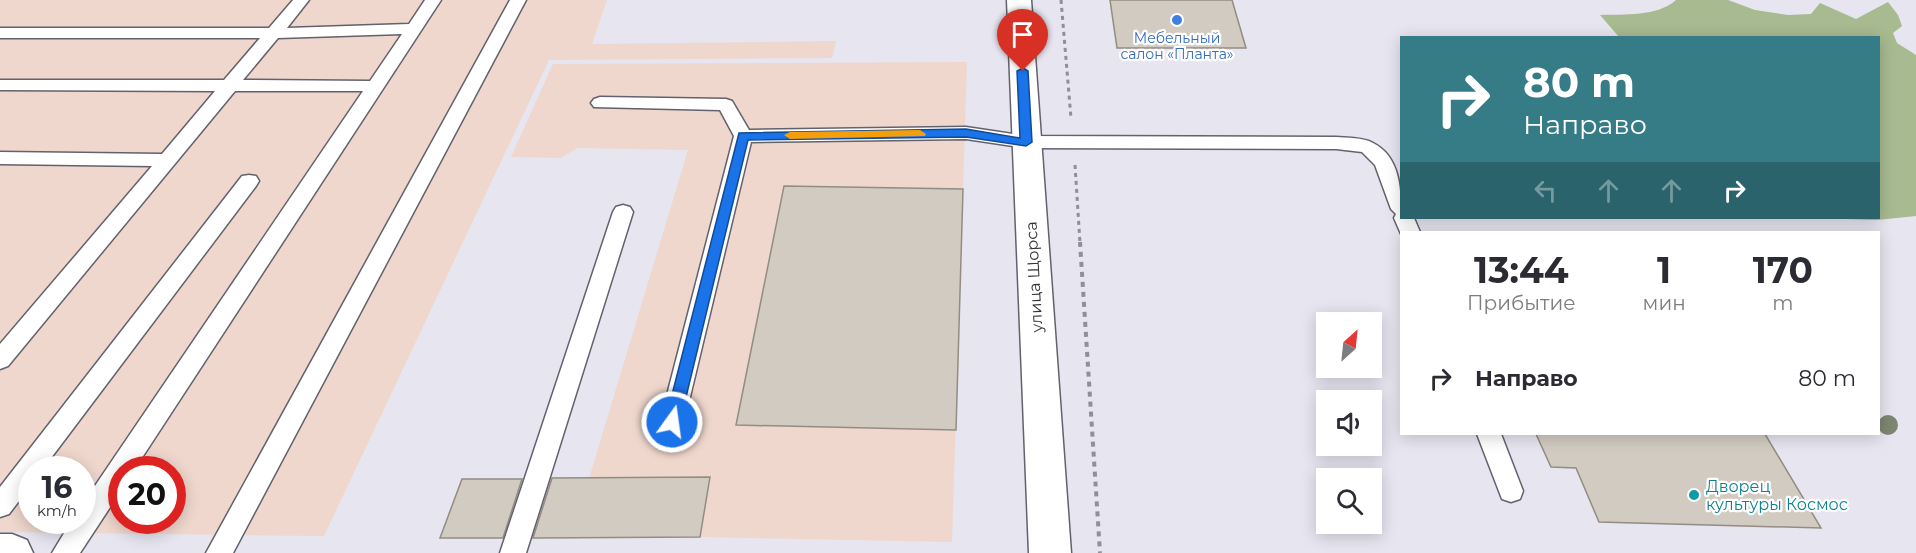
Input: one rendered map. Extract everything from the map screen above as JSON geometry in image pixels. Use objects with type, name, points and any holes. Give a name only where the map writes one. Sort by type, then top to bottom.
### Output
[{"type":"street","name":"улица Щорса","points":[[1019,0],[1050,553]]},
{"type":"street","points":[[0,553],[12,553]]},
{"type":"lane","points":[[0,360],[301,0]]},
{"type":"lane","points":[[65,553],[433,0]]},
{"type":"lane","points":[[219,553],[518,0]]},
{"type":"lane","points":[[0,33],[274,33],[413,29]]},
{"type":"lane","points":[[0,85],[375,86]]},
{"type":"lane","points":[[600,103],[726,105],[743,136],[672,422]]},
{"type":"lane","points":[[743,136],[966,133],[1026,142],[1336,143],[1367,147],[1383,162],[1400,206]]},
{"type":"lane","points":[[0,158],[168,160]]},
{"type":"lane","points":[[0,507],[249,181]]},
{"type":"lane","points":[[513,553],[623,212]]},
{"type":"lane","points":[[1489,435],[1511,491]]},
{"type":"path","points":[[1061,0],[1073,143],[1100,553]]},
{"type":"shaded area","points":[[0,0],[607,0],[592,44],[836,41],[832,58],[549,60],[324,536],[162,534],[186,534],[186,456],[108,456],[108,533],[96,533],[96,456],[18,456],[18,532],[0,532]]},
{"type":"shaded area","points":[[967,62],[952,542],[700,537],[571,538],[688,150],[578,148],[560,158],[511,157],[553,64]]},
{"type":"green space","points":[[1676,0],[1728,0],[1755,10],[1788,15],[1811,14],[1820,3],[1856,19],[1888,2],[1898,15],[1902,26],[1893,33],[1897,43],[1916,55],[1916,216],[1877,220],[1844,219],[1880,219],[1880,36],[1618,36],[1600,15],[1650,12]]},
{"type":"building","points":[[1110,0],[1232,0],[1246,48],[1117,48]]},
{"type":"building","points":[[784,186],[963,189],[956,430],[736,425]]},
{"type":"building","name":"Дворец культуры Космос","points":[[1536,435],[1766,435],[1821,528],[1599,522],[1576,468],[1551,467]]},
{"type":"building","points":[[710,477],[700,537],[533,538],[552,478]]},
{"type":"building","points":[[462,479],[522,479],[503,538],[440,538]]},
{"type":"slow traffic","points":[[790,135],[920,134]]},
{"type":"place","name":"Мебельный салон «Планта»","points":[[1177,20]]},
{"type":"place","name":"Дворец культуры Космос","points":[[1694,495]]},
{"type":"route","points":[[672,422],[743,136],[966,133],[1026,142],[1023,71]]}]
